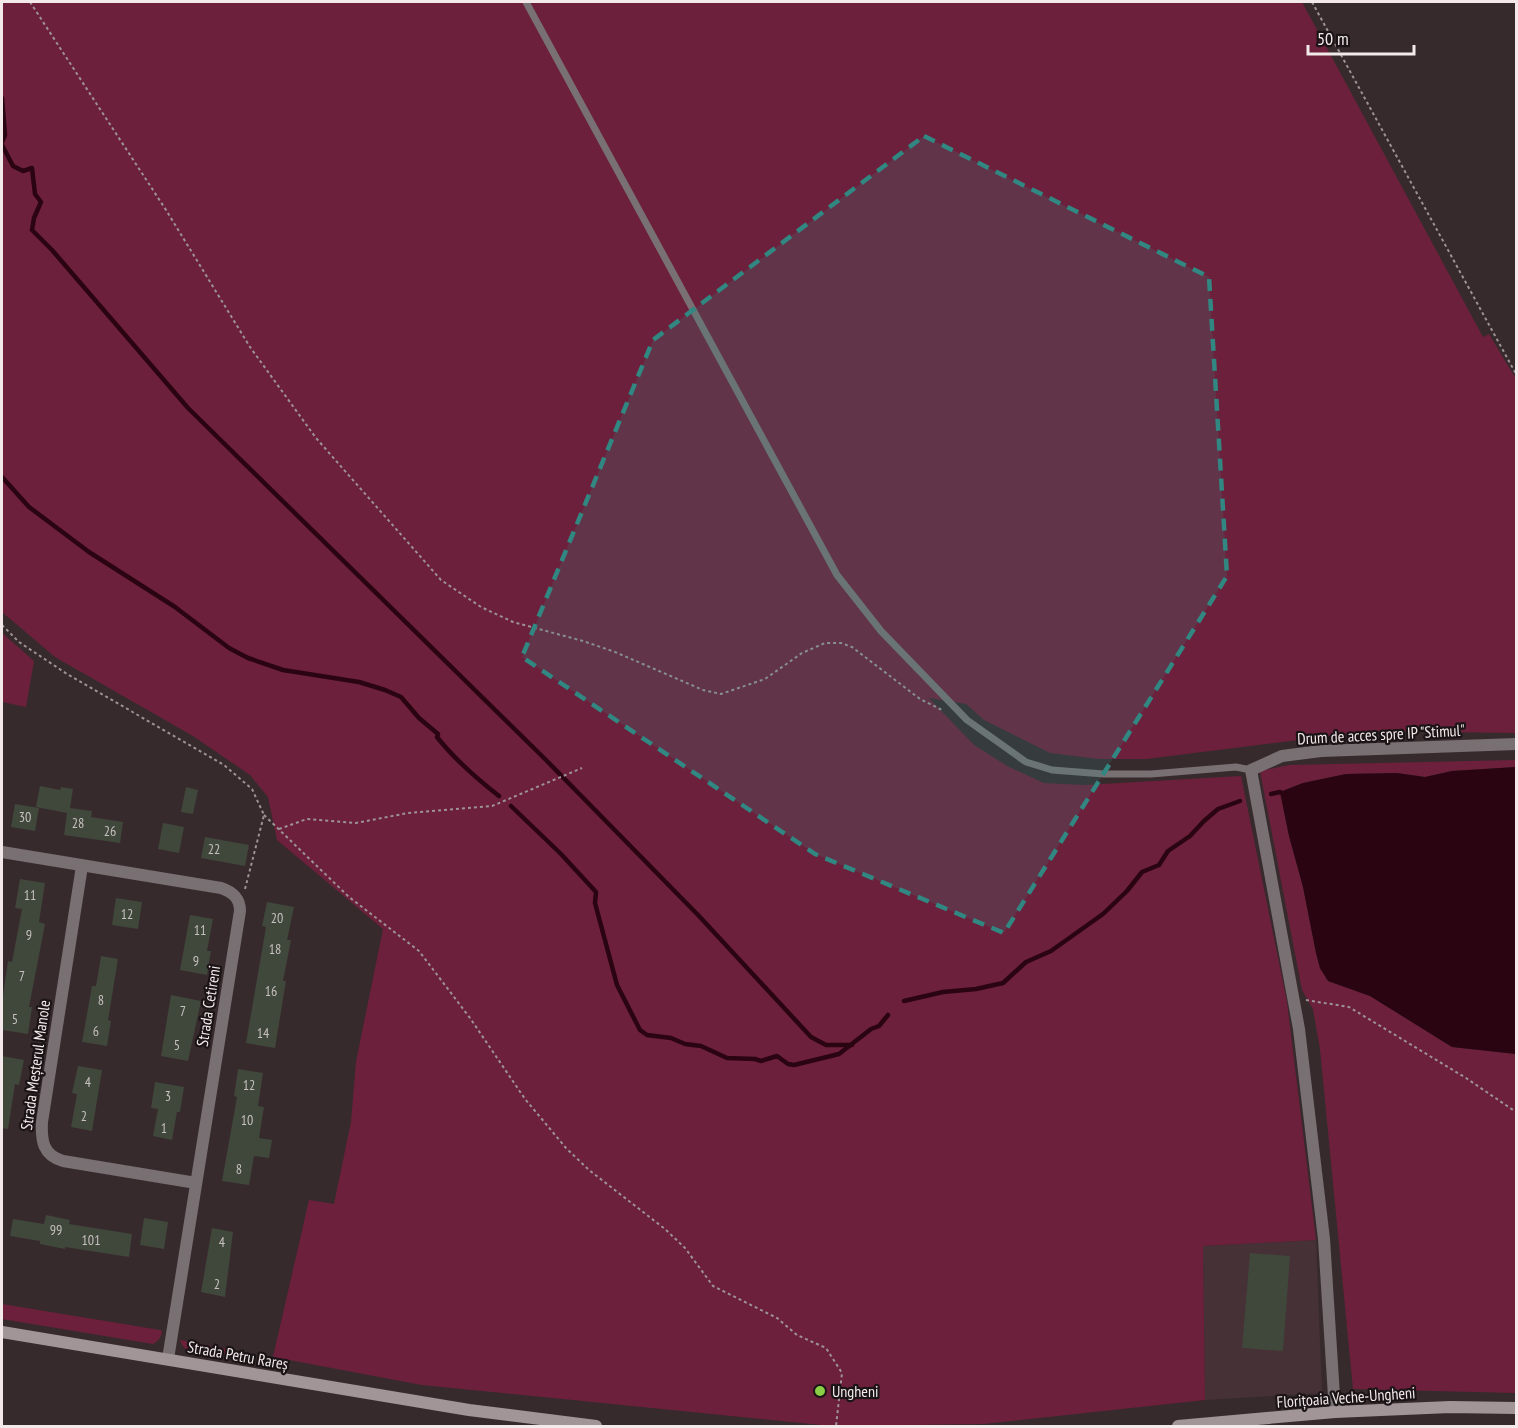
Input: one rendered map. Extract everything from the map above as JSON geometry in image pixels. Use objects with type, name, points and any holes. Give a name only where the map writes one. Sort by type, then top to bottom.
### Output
[{"type":"main road","name":"Strada Petru Rareș","points":[[2,1332],[469,1410],[596,1426]]},
{"type":"main road","name":"Florițoaia Veche-Ungheni","points":[[1178,1426],[1335,1412],[1450,1407],[1516,1408]]},
{"type":"street","name":"Drum de acces spre IP \"Stimul\"","points":[[1251,770],[1282,756],[1321,752],[1516,744]]},
{"type":"street","points":[[1251,770],[1294,998],[1324,1239],[1335,1412]]},
{"type":"street","points":[[2,852],[221,888],[230,891],[238,899]]},
{"type":"street","name":"Strada Meșterul Manole","points":[[82,866],[42,1122],[43,1146],[49,1154],[63,1161],[196,1183]]},
{"type":"street","name":"Strada Cetireni","points":[[168,1359],[240,911],[238,899]]},
{"type":"lane","points":[[526,2],[837,575],[881,631],[967,720],[1026,762],[1052,771],[1104,774],[1151,774],[1227,767],[1251,770]]},
{"type":"path","points":[[30,2],[263,366],[316,438],[441,580],[481,607],[513,622],[594,645],[703,690],[721,694],[765,679],[802,654],[825,643],[841,643],[852,647],[920,699],[946,711]]},
{"type":"path","points":[[1312,2],[1516,374]]},
{"type":"path","points":[[2,625],[19,642],[67,674],[224,765],[252,789],[264,814],[349,897],[419,951],[470,1018],[525,1099],[566,1148],[589,1170],[665,1229],[685,1248],[712,1286],[777,1318],[797,1335],[826,1348],[842,1372],[836,1426]]},
{"type":"path","points":[[279,829],[307,819],[356,823],[408,813],[492,806],[582,768]]},
{"type":"path","points":[[238,899],[246,887],[264,814]]},
{"type":"path","points":[[1294,998],[1349,1008],[1466,1078],[1516,1112]]},
{"type":"path","points":[[226,1355],[268,1359]]},
{"type":"highlighted area","points":[[924,136],[1209,277],[1227,576],[1004,933],[815,854],[522,657],[653,340]]},
{"type":"shaded area","points":[[2,2],[1302,2],[1483,337],[1489,334],[1516,379],[1516,733],[1370,731],[1146,759],[1099,759],[1050,753],[984,720],[966,704],[929,698],[974,745],[1009,767],[1044,783],[1085,785],[1241,776],[1287,1002],[1316,1240],[1203,1246],[1205,1400],[984,1424],[832,1426],[422,1385],[273,1357],[309,1200],[334,1204],[351,1122],[356,1062],[383,929],[277,840],[268,797],[250,775],[193,736],[55,657],[2,612]]},
{"type":"shaded area","points":[[2,633],[34,661],[26,707],[2,702]]},
{"type":"shaded area","points":[[1516,760],[1516,767],[1452,771],[1425,777],[1397,773],[1346,774],[1303,783],[1280,792],[1316,953],[1320,968],[1328,981],[1370,996],[1452,1047],[1516,1054],[1516,1393],[1353,1389],[1320,1049],[1313,1009],[1302,990],[1260,771],[1290,765]]},
{"type":"shaded area","points":[[1516,767],[1516,1054],[1452,1047],[1370,996],[1328,981],[1320,968],[1316,953],[1280,792],[1303,783],[1346,774],[1397,773],[1425,777],[1452,771]]},
{"type":"shaded area","points":[[1316,1240],[1322,1393],[1205,1400],[1203,1246]]},
{"type":"shaded area","points":[[2,1304],[162,1331],[159,1339],[153,1344],[2,1319]]},
{"type":"shaded area","points":[[180,1340],[254,1354],[254,1356],[237,1353],[196,1354],[184,1347]]},
{"type":"building","points":[[40,786],[60,790],[61,787],[73,789],[70,808],[92,811],[91,817],[123,822],[120,843],[64,835],[67,813],[36,807]]},
{"type":"building","points":[[186,787],[198,790],[193,814],[181,812]]},
{"type":"building","points":[[15,804],[39,808],[35,831],[11,827]]},
{"type":"building","points":[[163,823],[184,827],[179,853],[158,849]]},
{"type":"building","points":[[205,837],[249,845],[245,866],[201,858]]},
{"type":"building","points":[[20,879],[45,883],[39,922],[45,924],[29,1007],[32,1007],[28,1034],[2,1030],[2,1003],[8,961],[12,962],[22,909],[15,908]]},
{"type":"building","points":[[116,898],[142,902],[138,929],[112,925]]},
{"type":"building","points":[[267,902],[294,907],[287,940],[291,940],[283,981],[286,981],[275,1048],[246,1043],[266,927],[262,926]]},
{"type":"building","points":[[190,915],[213,919],[207,951],[211,951],[207,975],[180,970]]},
{"type":"building","points":[[101,956],[118,959],[108,1020],[111,1021],[107,1046],[82,1042],[92,986],[96,986]]},
{"type":"building","points":[[171,995],[201,1001],[188,1061],[161,1056]]},
{"type":"building","points":[[2,1056],[24,1060],[19,1085],[15,1084],[8,1129],[2,1128]]},
{"type":"building","points":[[78,1066],[102,1070],[92,1131],[71,1127],[77,1094],[72,1093]]},
{"type":"building","points":[[238,1069],[263,1073],[258,1106],[264,1107],[259,1138],[272,1140],[269,1158],[254,1156],[249,1185],[222,1181],[237,1097],[234,1096]]},
{"type":"building","points":[[155,1082],[184,1087],[172,1140],[153,1136],[158,1109],[151,1108]]},
{"type":"building","points":[[46,1215],[70,1220],[69,1224],[132,1234],[129,1257],[65,1247],[65,1249],[40,1244],[40,1241],[10,1236],[13,1219],[44,1224]]},
{"type":"building","points":[[144,1218],[168,1222],[164,1249],[140,1245]]},
{"type":"building","points":[[212,1228],[233,1232],[225,1297],[201,1292]]},
{"type":"building","points":[[1250,1253],[1290,1256],[1283,1351],[1242,1348]]},
{"type":"waterway","points":[[2,98],[5,135],[2,142]]},
{"type":"waterway","points":[[2,145],[13,166],[23,171],[32,168],[35,194],[41,202],[32,230],[52,250],[188,408],[546,760],[699,916],[811,1037],[826,1045],[852,1045]]},
{"type":"waterway","points":[[2,477],[29,507],[89,552],[175,607],[229,648],[248,658],[283,670],[359,682],[401,697],[419,718],[438,734],[437,737],[458,761],[499,796]]},
{"type":"waterway","points":[[1271,794],[1280,792],[1284,794]]},
{"type":"waterway","points":[[904,1001],[943,992],[976,989],[1003,983],[1026,962],[1051,951],[1103,914],[1127,891],[1142,872],[1159,865],[1168,851],[1190,836],[1218,809],[1240,801]]},
{"type":"waterway","points":[[511,806],[561,854],[596,892],[595,903],[617,985],[640,1030],[647,1035],[671,1038],[685,1044],[701,1046],[727,1058],[761,1061],[777,1056],[788,1064],[794,1065],[839,1054],[871,1029],[879,1026],[888,1015]]},
{"type":"place","name":"Ungheni","points":[[820,1391]]}]
